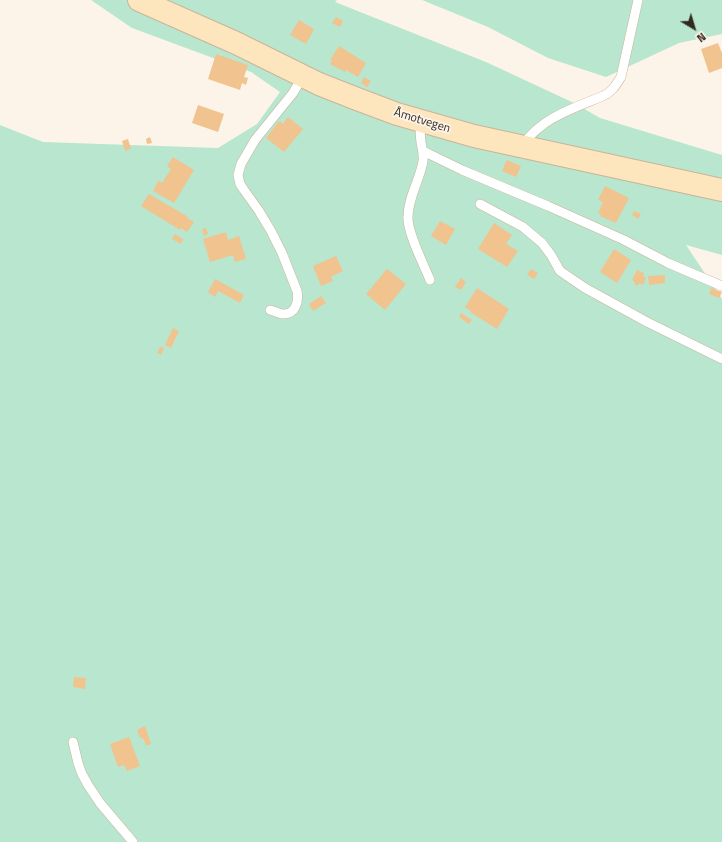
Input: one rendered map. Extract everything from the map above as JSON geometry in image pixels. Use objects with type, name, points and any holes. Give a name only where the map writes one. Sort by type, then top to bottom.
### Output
[{"type":"main road","name":"Åmotvegen","points":[[139,0],[236,43],[303,76],[397,114],[474,136],[722,190]]},
{"type":"lane","points":[[522,147],[528,138],[547,121],[603,96],[615,87],[620,77],[638,0]]},
{"type":"lane","points":[[270,310],[284,314],[290,312],[296,307],[297,304],[297,290],[271,231],[240,184],[238,175],[241,164],[255,140],[293,93],[303,76]]},
{"type":"lane","points":[[420,121],[421,142],[424,159],[411,197],[408,224],[430,280]]},
{"type":"lane","points":[[423,151],[462,170],[624,240],[668,262],[722,286]]},
{"type":"lane","points":[[480,204],[523,227],[542,243],[560,271],[585,288],[647,322],[722,359]]},
{"type":"lane","points":[[73,742],[78,763],[88,785],[100,803],[132,842]]},
{"type":"green space","points":[[91,0],[337,0],[335,2],[486,62],[574,103],[600,118],[722,155],[722,255],[686,245],[722,299],[722,842],[0,842],[0,125],[43,142],[218,148],[257,124],[280,92],[251,72],[132,28]]},
{"type":"green space","points":[[422,0],[722,0],[722,34],[679,43],[606,77],[548,58],[488,27]]},
{"type":"building","points":[[336,17],[343,21],[340,27],[332,23]]},
{"type":"building","points":[[299,20],[314,29],[306,44],[290,35]]},
{"type":"building","points":[[718,43],[722,53],[722,68],[709,73],[701,49]]},
{"type":"building","points":[[339,46],[366,63],[358,77],[346,70],[345,72],[330,64],[332,61],[330,60]]},
{"type":"building","points":[[216,54],[248,65],[244,77],[248,78],[246,85],[242,83],[240,90],[208,79]]},
{"type":"building","points":[[364,77],[371,81],[367,87],[361,83]]},
{"type":"building","points":[[198,105],[224,114],[218,132],[192,123]]},
{"type":"building","points":[[288,117],[303,129],[284,152],[266,138],[279,121],[283,124]]},
{"type":"building","points":[[150,137],[152,143],[147,144],[146,139]]},
{"type":"building","points":[[128,139],[131,149],[125,151],[122,141]]},
{"type":"building","points":[[173,157],[194,170],[174,203],[153,191],[158,181],[162,183],[171,169],[167,166]]},
{"type":"building","points":[[507,160],[521,166],[516,177],[502,171]]},
{"type":"building","points":[[605,186],[629,198],[616,223],[600,216],[601,214],[598,213],[603,202],[598,200]]},
{"type":"building","points":[[149,194],[194,222],[187,232],[181,228],[180,230],[141,206]]},
{"type":"building","points":[[634,211],[641,214],[638,219],[632,215]]},
{"type":"building","points":[[440,221],[455,229],[446,245],[431,236]]},
{"type":"building","points":[[494,223],[512,235],[506,244],[518,251],[507,267],[478,249]]},
{"type":"building","points":[[206,228],[208,234],[204,236],[202,229]]},
{"type":"building","points":[[226,232],[228,240],[239,236],[246,259],[235,262],[233,255],[210,262],[203,239]]},
{"type":"building","points":[[175,234],[183,239],[181,244],[172,239]]},
{"type":"building","points":[[614,249],[631,260],[617,283],[600,272]]},
{"type":"building","points":[[336,256],[343,271],[331,277],[333,281],[321,286],[313,266]]},
{"type":"building","points":[[387,269],[406,284],[385,310],[366,294]]},
{"type":"building","points":[[531,269],[538,273],[534,279],[527,275]]},
{"type":"building","points":[[637,270],[644,273],[643,276],[646,278],[643,285],[639,283],[638,286],[634,284],[635,282],[632,280]]},
{"type":"building","points":[[665,275],[665,283],[649,285],[648,276]]},
{"type":"building","points":[[461,278],[466,282],[461,290],[455,287]]},
{"type":"building","points":[[215,279],[244,295],[240,303],[218,291],[215,297],[208,292]]},
{"type":"building","points":[[477,288],[509,309],[497,329],[470,312],[471,311],[465,307]]},
{"type":"building","points":[[711,288],[722,292],[719,298],[709,294]]},
{"type":"building","points":[[321,296],[326,303],[313,311],[309,304]]},
{"type":"building","points":[[461,313],[472,320],[469,324],[459,317]]},
{"type":"building","points":[[173,328],[179,331],[171,348],[165,345]]},
{"type":"building","points":[[160,347],[164,348],[161,355],[157,353]]},
{"type":"building","points":[[74,677],[86,678],[85,689],[73,687]]},
{"type":"building","points":[[145,726],[151,744],[146,746],[144,739],[142,739],[142,737],[140,738],[137,730]]},
{"type":"building","points":[[129,737],[140,766],[127,771],[124,765],[118,767],[110,744]]}]
